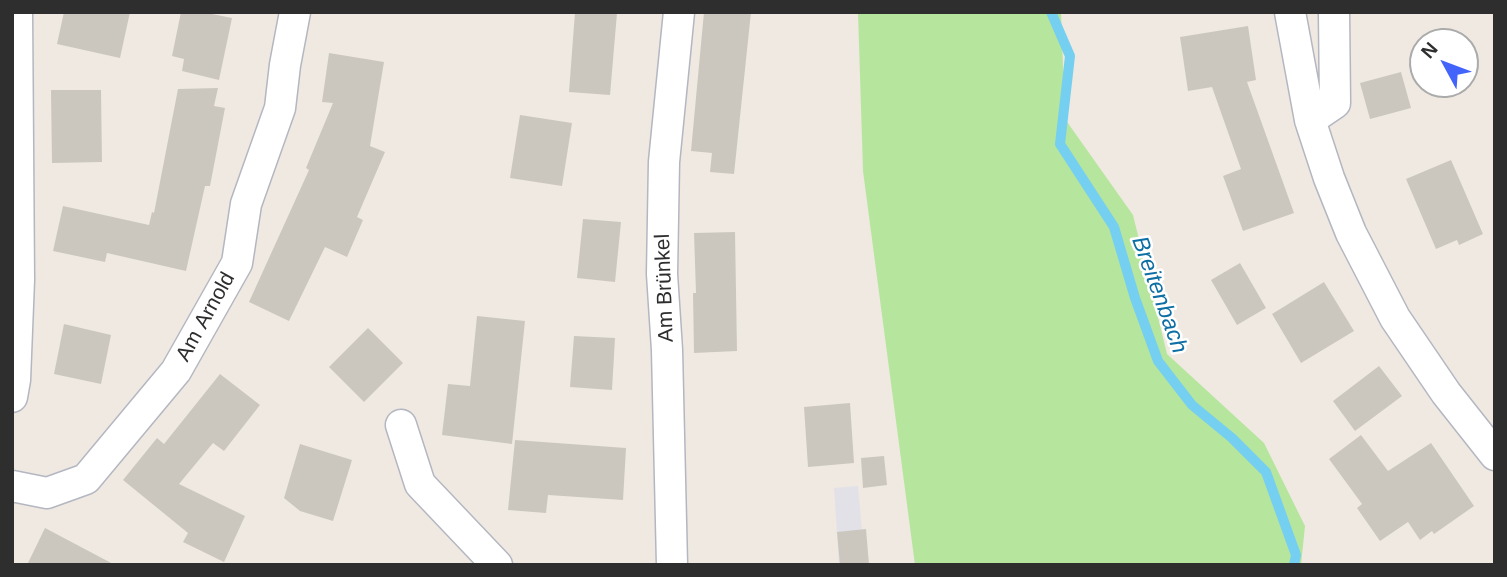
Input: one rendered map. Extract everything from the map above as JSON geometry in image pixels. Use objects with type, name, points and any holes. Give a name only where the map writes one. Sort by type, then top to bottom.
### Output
[{"type":"street","points":[[12,397],[19,280],[18,12]]},
{"type":"street","name":"Am Arnold","points":[[12,486],[47,493],[86,479],[176,371],[237,262],[246,204],[280,108],[295,12]]},
{"type":"street","name":"Am Brünkel","points":[[672,565],[667,350],[662,274],[664,162],[679,12]]},
{"type":"street","points":[[1290,12],[1310,120],[1351,233],[1395,318],[1446,393],[1495,455]]},
{"type":"street","points":[[1310,120],[1335,103],[1334,12]]},
{"type":"street","points":[[401,425],[420,484],[498,565]]},
{"type":"shaded area","points":[[858,486],[862,531],[866,531],[869,565],[839,565],[834,488]]},
{"type":"green space","points":[[858,12],[1061,12],[1065,119],[1133,215],[1167,354],[1264,443],[1305,526],[1301,565],[915,565],[863,171]]},
{"type":"building","points":[[64,12],[130,12],[120,58],[57,44]]},
{"type":"building","points":[[181,12],[202,12],[232,18],[219,80],[182,71],[184,59],[172,56]]},
{"type":"building","points":[[575,12],[617,13],[610,95],[569,92]]},
{"type":"building","points":[[704,12],[751,12],[734,174],[710,172],[712,153],[691,151]]},
{"type":"building","points":[[1248,26],[1256,80],[1247,82],[1294,213],[1243,231],[1223,176],[1241,169],[1212,87],[1188,91],[1180,37]]},
{"type":"building","points":[[329,53],[384,62],[370,146],[385,152],[357,217],[363,220],[347,257],[325,247],[289,321],[249,302],[309,170],[306,168],[333,103],[322,102]]},
{"type":"building","points":[[1401,72],[1411,108],[1370,119],[1360,83]]},
{"type":"building","points":[[218,88],[214,106],[225,108],[210,186],[205,186],[186,271],[107,253],[105,262],[53,251],[63,206],[149,225],[152,212],[154,213],[178,89]]},
{"type":"building","points":[[51,90],[101,90],[102,162],[52,163]]},
{"type":"building","points":[[520,115],[572,123],[562,186],[510,178]]},
{"type":"building","points":[[1451,160],[1483,234],[1459,245],[1457,240],[1436,249],[1406,179]]},
{"type":"building","points":[[583,219],[621,222],[615,282],[577,278]]},
{"type":"building","points":[[735,232],[737,351],[694,353],[694,233]]},
{"type":"building","points":[[1240,263],[1266,308],[1237,325],[1211,280]]},
{"type":"building","points":[[1324,282],[1354,331],[1301,363],[1272,314]]},
{"type":"building","points":[[477,316],[525,321],[512,444],[442,435],[448,384],[470,386]]},
{"type":"building","points":[[64,324],[111,335],[101,384],[54,374]]},
{"type":"building","points":[[368,328],[403,363],[364,402],[329,367]]},
{"type":"building","points":[[574,336],[615,338],[612,390],[570,387]]},
{"type":"building","points":[[1379,366],[1402,396],[1355,431],[1333,401]]},
{"type":"building","points":[[220,374],[260,405],[224,451],[213,443],[179,484],[245,516],[224,562],[183,542],[188,533],[123,480],[157,438],[164,444]]},
{"type":"building","points":[[850,403],[854,463],[808,467],[804,407]]},
{"type":"building","points":[[1361,435],[1388,471],[1431,443],[1474,506],[1434,534],[1432,531],[1420,540],[1408,522],[1380,541],[1357,508],[1362,504],[1329,459]]},
{"type":"building","points":[[515,440],[626,448],[623,500],[548,495],[546,513],[508,510]]},
{"type":"building","points":[[300,444],[352,460],[333,521],[300,511],[284,498]]},
{"type":"building","points":[[884,456],[887,485],[863,488],[861,458]]},
{"type":"building","points":[[45,528],[115,565],[27,565]]},
{"type":"building","points":[[866,529],[869,565],[840,565],[837,532]]},
{"type":"waterway","name":"Breitenbach","points":[[1051,12],[1070,56],[1060,144],[1114,227],[1135,298],[1158,361],[1192,405],[1232,438],[1266,472],[1296,555],[1294,565]]}]
